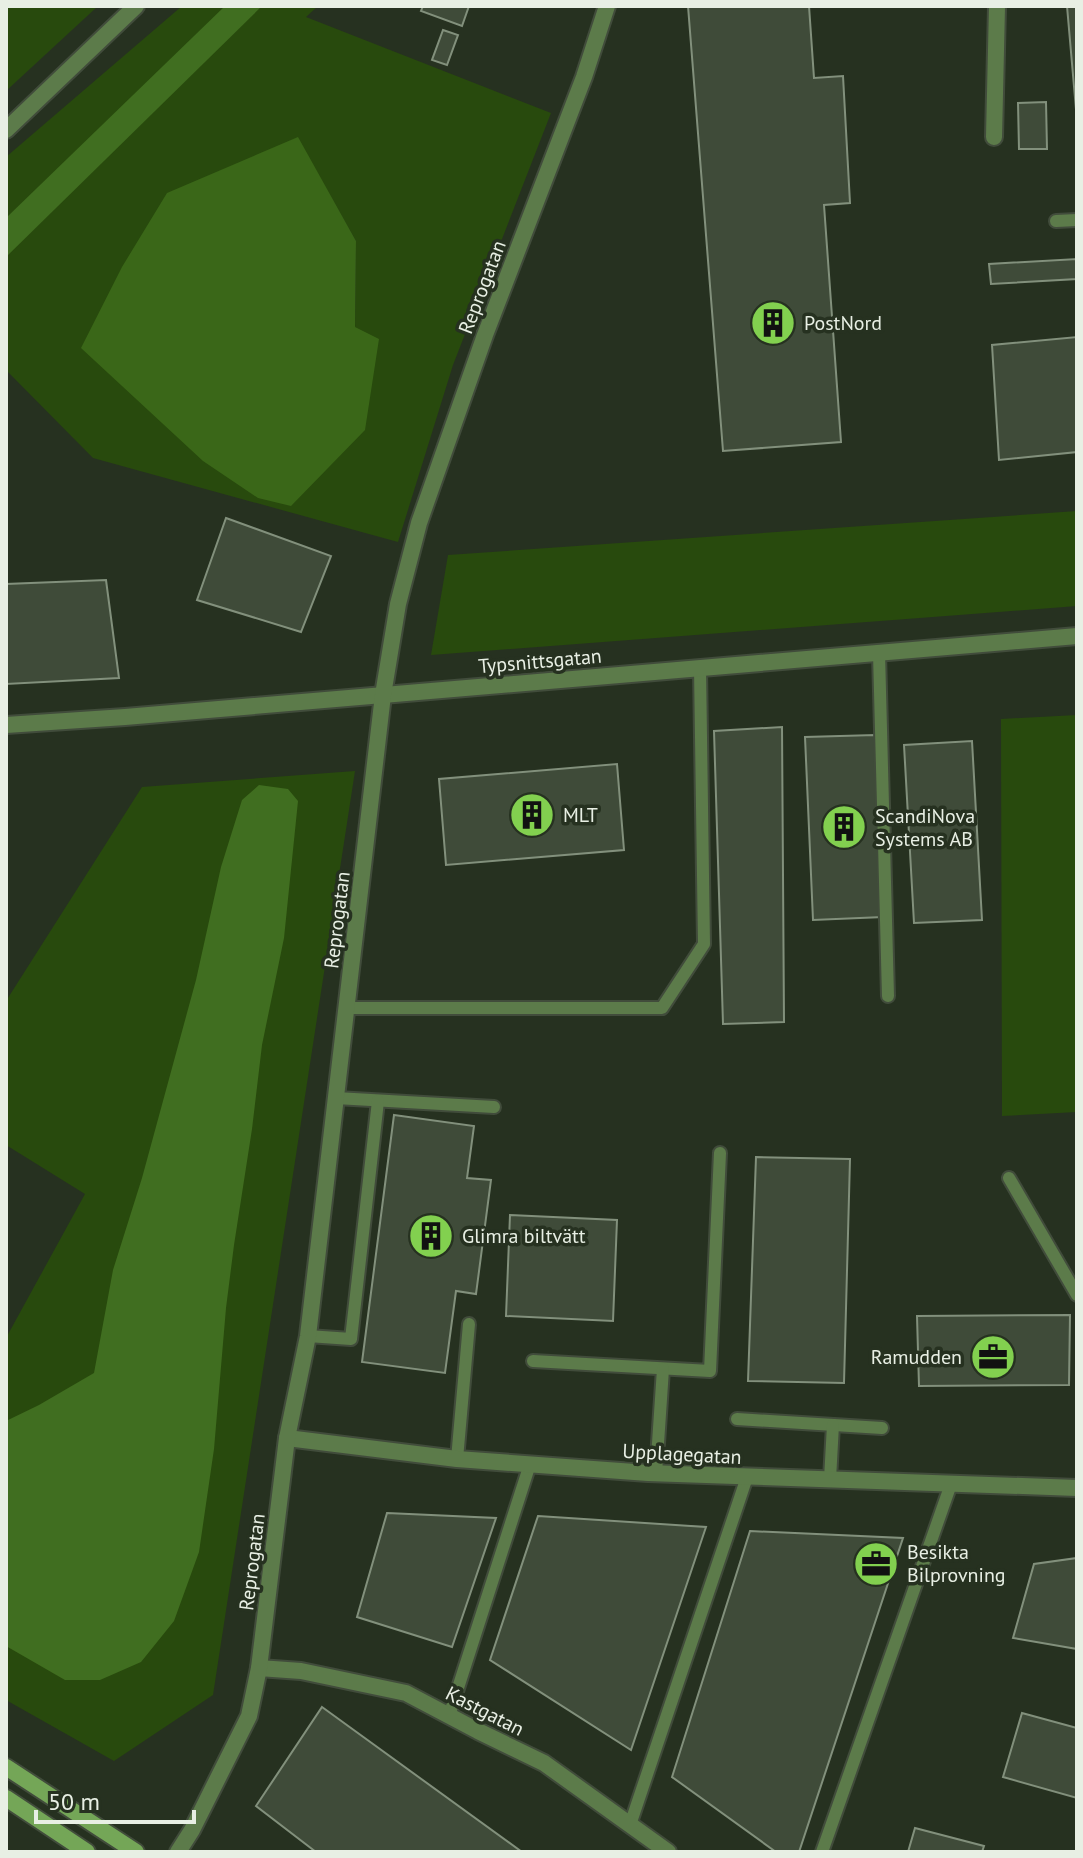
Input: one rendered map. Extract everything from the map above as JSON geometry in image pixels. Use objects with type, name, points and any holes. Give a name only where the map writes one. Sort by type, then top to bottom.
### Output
[{"type":"main road","points":[[6,1767],[136,1852]]},
{"type":"main road","points":[[6,1798],[87,1852]]},
{"type":"street","points":[[6,130],[136,6]]},
{"type":"street","name":"Reprogatan","points":[[178,1852],[249,1716],[259,1668],[287,1438],[308,1336],[383,695],[398,604],[419,523],[485,335],[584,77],[607,6]]},
{"type":"street","points":[[994,137],[997,6]]},
{"type":"street","name":"Typsnittsgatan","points":[[6,725],[1077,636]]},
{"type":"street","name":"Upplagegatan","points":[[287,1438],[457,1459],[656,1473],[1077,1488]]},
{"type":"street","name":"Kastgatan","points":[[259,1668],[301,1671],[406,1693],[544,1763],[668,1852]]},
{"type":"lane","points":[[1056,221],[1077,220]]},
{"type":"lane","points":[[879,653],[888,996]]},
{"type":"lane","points":[[346,1008],[662,1008],[704,944],[700,668]]},
{"type":"lane","points":[[336,1098],[494,1107]]},
{"type":"lane","points":[[308,1336],[351,1339],[378,1101]]},
{"type":"lane","points":[[533,1361],[710,1371],[720,1153]]},
{"type":"lane","points":[[1009,1178],[1077,1295]]},
{"type":"lane","points":[[457,1459],[469,1324]]},
{"type":"lane","points":[[656,1473],[663,1369]]},
{"type":"lane","points":[[737,1419],[882,1428]]},
{"type":"lane","points":[[830,1479],[833,1425]]},
{"type":"lane","points":[[449,1716],[530,1464]]},
{"type":"lane","points":[[630,1825],[747,1477]]},
{"type":"lane","points":[[822,1852],[951,1484]]},
{"type":"shaded area","points":[[6,6],[98,6],[6,91]]},
{"type":"shaded area","points":[[182,6],[318,6],[306,17],[551,113],[453,365],[398,542],[93,458],[6,370],[6,157]],"holes":[[[297,137],[356,241],[355,328]]]},
{"type":"shaded area","points":[[225,6],[262,6],[6,257],[6,218]]},
{"type":"shaded area","points":[[298,137],[356,241],[355,327],[379,339],[365,430],[291,506],[258,498],[203,461],[81,348],[122,267],[167,193]]},
{"type":"shaded area","points":[[1077,511],[1077,606],[431,655],[448,555]]},
{"type":"shaded area","points":[[1077,715],[1077,1112],[1002,1116],[1001,719]]},
{"type":"shaded area","points":[[355,771],[213,1695],[114,1761],[6,1700],[6,1338],[85,1194],[6,1145],[6,1001],[142,787]]},
{"type":"shaded area","points":[[259,785],[288,789],[298,801],[284,938],[262,1045],[234,1245],[214,1449],[199,1552],[174,1621],[141,1662],[100,1680],[65,1680],[6,1646],[6,1421],[94,1373],[113,1270],[142,1178],[196,980],[221,867],[242,800]]},
{"type":"building","points":[[423,6],[469,6],[462,26],[421,11]]},
{"type":"building","name":"PostNord","points":[[688,6],[809,6],[814,78],[843,76],[850,203],[824,205],[841,442],[723,451]]},
{"type":"building","points":[[1067,6],[1077,6],[1077,121]]},
{"type":"building","points":[[443,30],[458,35],[447,65],[432,60]]},
{"type":"building","points":[[1046,102],[1047,149],[1019,149],[1018,103]]},
{"type":"building","points":[[1077,259],[1077,279],[991,284],[989,264]]},
{"type":"building","points":[[1077,337],[1077,452],[999,460],[992,345]]},
{"type":"building","points":[[226,518],[331,556],[301,632],[197,600]]},
{"type":"building","points":[[106,580],[119,678],[6,684],[6,584]]},
{"type":"building","points":[[782,727],[784,1022],[723,1024],[714,731]]},
{"type":"building","name":"ScandiNova Systems AB","points":[[875,735],[883,917],[813,920],[805,737]]},
{"type":"building","name":"ScandiNova Systems AB","points":[[972,741],[982,920],[914,923],[904,745]]},
{"type":"building","name":"MLT","points":[[617,764],[624,850],[446,865],[439,779]]},
{"type":"building","name":"Glimra biltvätt","points":[[394,1115],[474,1126],[467,1178],[491,1180],[476,1294],[456,1291],[445,1373],[362,1362]]},
{"type":"building","points":[[756,1157],[850,1159],[844,1383],[748,1381]]},
{"type":"building","points":[[510,1215],[617,1220],[613,1321],[506,1316]]},
{"type":"building","points":[[1070,1315],[1069,1385],[919,1386],[917,1316]]},
{"type":"building","points":[[387,1513],[496,1518],[452,1647],[357,1617]]},
{"type":"building","points":[[538,1516],[706,1527],[631,1750],[490,1660]]},
{"type":"building","points":[[750,1531],[903,1538],[799,1852],[776,1852],[672,1777]]},
{"type":"building","points":[[1077,1558],[1077,1649],[1013,1638],[1034,1564]]},
{"type":"building","points":[[322,1707],[522,1852],[316,1852],[256,1806]]},
{"type":"building","points":[[1022,1713],[1077,1728],[1077,1798],[1003,1777]]},
{"type":"building","points":[[915,1828],[984,1846],[982,1852],[908,1852]]},
{"type":"place","name":"PostNord","points":[[773,323]]},
{"type":"place","name":"MLT","points":[[532,815]]},
{"type":"place","name":"ScandiNova Systems AB","points":[[844,827]]},
{"type":"place","name":"Glimra biltvätt","points":[[431,1236]]},
{"type":"place","name":"Ramudden","points":[[993,1357]]},
{"type":"place","name":"Besikta Bilprovning","points":[[876,1564]]}]
